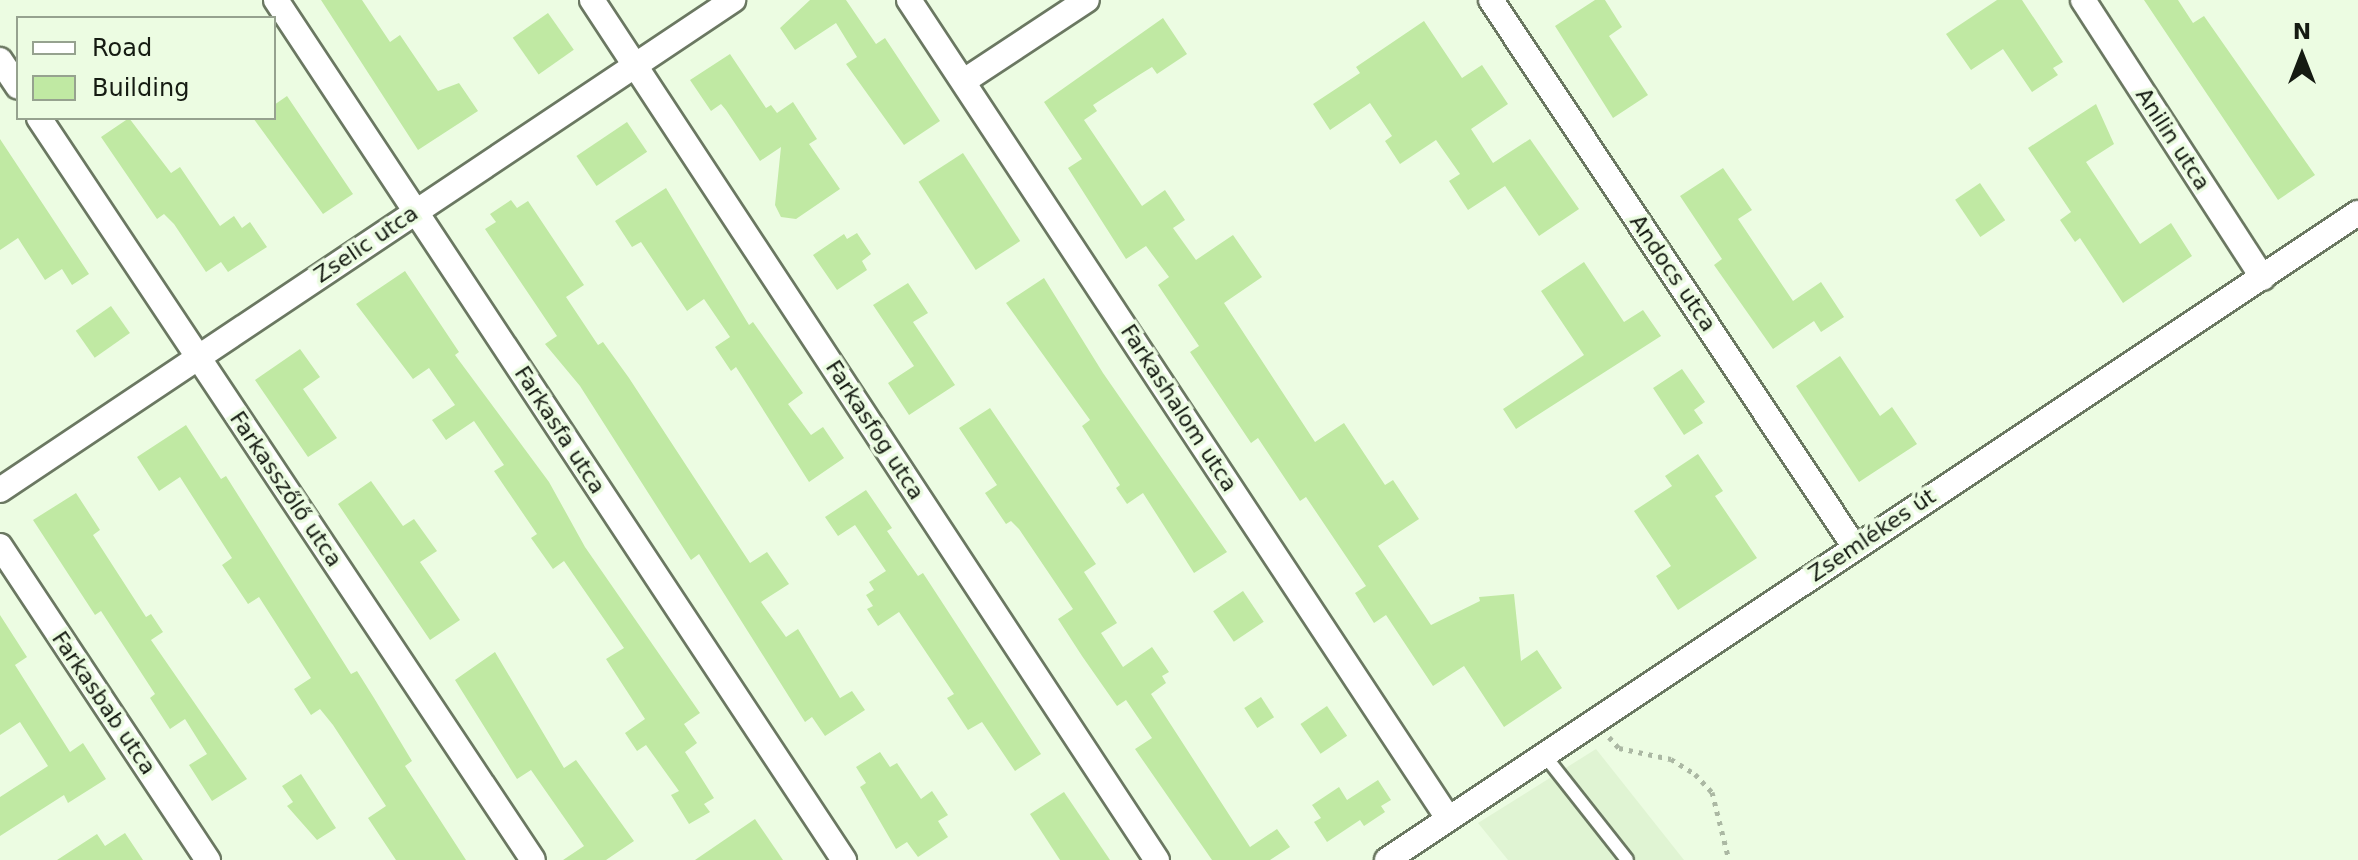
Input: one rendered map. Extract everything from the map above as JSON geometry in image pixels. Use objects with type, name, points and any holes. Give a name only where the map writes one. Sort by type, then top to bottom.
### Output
[{"type":"street","name":"Farkasfa utca","points":[[276,0],[844,860]]},
{"type":"street","name":"Farkasfog utca","points":[[592,0],[1157,860]]},
{"type":"street","name":"Zselic utca","points":[[0,490],[414,210],[733,0]]},
{"type":"street","name":"Farkashalom utca","points":[[909,0],[1448,818]]},
{"type":"street","points":[[964,81],[1087,0]]},
{"type":"street","name":"Andocs utca","points":[[1491,0],[1854,546]]},
{"type":"street","name":"Anilin utca","points":[[2083,0],[2263,278]]},
{"type":"street","points":[[0,60],[16,84]]},
{"type":"street","name":"Farkasszőlő utca","points":[[40,120],[533,860]]},
{"type":"street","name":"Zsemlékes út","points":[[1387,860],[2358,213]]},
{"type":"street","name":"Farkasbab utca","points":[[0,546],[208,860]]},
{"type":"lane","points":[[1545,756],[1627,860]]},
{"type":"path","points":[[1594,721],[1619,748],[1671,759],[1695,774],[1712,792],[1729,860]]},
{"type":"shaded area","points":[[1596,749],[1684,860],[1508,860],[1478,823]]},
{"type":"building","points":[[321,0],[362,0],[390,42],[400,35],[438,91],[459,83],[478,111],[418,150]]},
{"type":"building","points":[[810,0],[846,0],[876,44],[885,38],[940,121],[904,145],[846,64],[857,57],[836,23],[795,50],[780,28]]},
{"type":"building","points":[[1595,0],[1605,0],[1622,27],[1609,36],[1648,95],[1613,118],[1555,26]]},
{"type":"building","points":[[1997,0],[2022,0],[2063,62],[2053,68],[2058,75],[2032,92],[2003,49],[1971,70],[1946,34]]},
{"type":"building","points":[[2144,0],[2178,0],[2193,23],[2204,16],[2315,175],[2278,200]]},
{"type":"building","points":[[548,13],[574,50],[539,75],[513,38]]},
{"type":"building","points":[[1163,18],[1187,54],[1157,74],[1152,67],[1139,75],[1093,105],[1097,111],[1084,120],[1142,206],[1165,190],[1185,220],[1173,228],[1196,260],[1233,235],[1262,277],[1224,303],[1315,442],[1344,423],[1385,485],[1393,480],[1419,519],[1378,546],[1431,625],[1480,601],[1479,597],[1514,594],[1521,661],[1537,650],[1562,688],[1504,727],[1464,666],[1433,686],[1386,615],[1374,623],[1355,593],[1366,586],[1306,497],[1300,501],[1258,438],[1251,443],[1190,352],[1199,346],[1158,285],[1169,277],[1146,246],[1126,259],[1068,168],[1082,159],[1044,102]]},
{"type":"building","points":[[1424,21],[1462,78],[1482,65],[1508,104],[1471,129],[1493,163],[1530,139],[1579,209],[1539,236],[1505,186],[1468,210],[1449,181],[1460,174],[1436,140],[1400,164],[1385,141],[1392,136],[1370,103],[1330,130],[1313,104],[1360,73],[1356,67]]},
{"type":"building","points":[[730,54],[766,108],[771,105],[777,113],[793,102],[817,139],[809,144],[840,189],[796,219],[781,217],[775,205],[781,147],[760,161],[721,104],[711,111],[690,80]]},
{"type":"building","points":[[287,96],[353,194],[323,214],[254,120],[276,120],[276,104]]},
{"type":"building","points":[[2096,104],[2114,144],[2086,162],[2140,244],[2171,223],[2192,256],[2123,303],[2080,238],[2075,242],[2060,220],[2071,212],[2028,148]]},
{"type":"building","points":[[131,120],[171,173],[180,167],[220,226],[234,216],[242,228],[250,222],[267,247],[228,272],[221,262],[206,272],[174,224],[164,214],[157,219],[101,137]]},
{"type":"building","points":[[627,122],[647,152],[597,186],[576,156]]},
{"type":"building","points":[[0,139],[89,274],[72,285],[62,269],[45,280],[18,238],[0,250]]},
{"type":"building","points":[[963,153],[1020,241],[976,270],[919,182]]},
{"type":"building","points":[[1723,168],[1752,210],[1738,219],[1793,301],[1821,282],[1844,317],[1821,332],[1814,321],[1773,349],[1714,265],[1722,259],[1680,196]]},
{"type":"building","points":[[1980,183],[2005,220],[1980,237],[1955,200]]},
{"type":"building","points":[[666,188],[749,325],[753,322],[803,393],[788,404],[811,435],[823,427],[844,458],[809,482],[736,367],[731,371],[715,347],[730,337],[704,299],[687,311],[641,242],[632,247],[615,221]]},
{"type":"building","points":[[511,200],[517,208],[528,201],[584,285],[566,297],[598,345],[603,342],[629,378],[750,563],[767,552],[789,584],[761,602],[786,637],[798,629],[840,698],[852,691],[865,710],[825,736],[812,717],[805,722],[699,554],[691,560],[580,386],[545,344],[557,336],[485,229],[496,222],[490,214]]},
{"type":"building","points":[[857,233],[871,254],[862,261],[867,270],[837,290],[813,255],[844,234],[847,239]]},
{"type":"building","points":[[1584,262],[1624,322],[1643,310],[1661,336],[1516,429],[1503,409],[1584,355],[1541,291]]},
{"type":"building","points":[[405,271],[459,352],[455,355],[549,482],[585,547],[700,713],[684,724],[697,743],[685,752],[714,798],[704,804],[710,812],[689,824],[671,795],[679,791],[646,745],[637,751],[625,733],[645,719],[606,659],[624,648],[564,561],[553,569],[531,538],[537,534],[494,471],[504,465],[474,421],[446,440],[432,420],[455,405],[429,368],[413,379],[356,304]]},
{"type":"building","points":[[1044,278],[1103,373],[1227,552],[1194,573],[1143,493],[1127,504],[1116,488],[1120,485],[1082,426],[1090,420],[1006,303]]},
{"type":"building","points":[[908,283],[928,313],[913,322],[955,385],[909,415],[888,383],[914,366],[873,305]]},
{"type":"building","points":[[111,306],[130,333],[95,358],[76,331]]},
{"type":"building","points":[[300,349],[320,377],[303,389],[337,438],[308,457],[255,380]]},
{"type":"building","points":[[1840,356],[1880,416],[1892,407],[1917,444],[1859,482],[1796,386]]},
{"type":"building","points":[[1682,369],[1705,402],[1694,410],[1703,423],[1684,435],[1653,388]]},
{"type":"building","points":[[990,408],[1096,564],[1084,572],[1117,623],[1101,633],[1123,667],[1152,647],[1169,672],[1162,676],[1166,683],[1151,694],[1250,847],[1277,829],[1290,847],[1270,860],[1212,860],[1135,749],[1152,738],[1126,700],[1117,706],[1082,656],[1058,619],[1073,609],[1019,529],[1011,521],[1006,524],[985,493],[997,485],[959,428]]},
{"type":"building","points":[[186,425],[221,479],[226,476],[351,674],[357,671],[412,761],[405,766],[466,860],[396,860],[368,818],[386,806],[333,725],[320,709],[311,715],[294,689],[311,678],[259,597],[248,604],[222,565],[232,558],[180,477],[159,491],[137,457]]},
{"type":"building","points":[[1698,454],[1723,491],[1715,496],[1757,558],[1678,610],[1656,576],[1671,566],[1634,511],[1672,486],[1665,476]]},
{"type":"building","points":[[371,481],[403,526],[414,519],[437,551],[420,562],[460,620],[430,640],[338,504]]},
{"type":"building","points":[[866,490],[892,528],[887,531],[918,576],[923,573],[1041,754],[1015,771],[982,722],[968,730],[947,698],[954,694],[899,612],[878,626],[867,609],[873,606],[866,595],[874,590],[869,582],[886,571],[855,525],[838,536],[825,517]]},
{"type":"building","points":[[76,493],[100,530],[93,535],[146,617],[151,614],[163,632],[151,640],[247,779],[212,801],[189,765],[207,754],[185,719],[170,729],[150,698],[155,694],[101,611],[95,615],[33,520]]},
{"type":"building","points":[[1243,591],[1264,622],[1234,642],[1213,611]]},
{"type":"building","points":[[0,615],[27,657],[15,665],[70,752],[83,743],[106,779],[68,803],[64,795],[0,836],[0,797],[48,766],[20,722],[0,735]]},
{"type":"building","points":[[495,652],[564,768],[576,760],[634,841],[606,860],[563,860],[584,846],[531,770],[517,779],[455,680]]},
{"type":"building","points":[[1261,697],[1274,717],[1257,728],[1244,708]]},
{"type":"building","points":[[1327,706],[1347,736],[1321,754],[1300,724]]},
{"type":"building","points":[[880,752],[890,767],[897,763],[921,799],[932,791],[948,815],[938,821],[948,837],[918,857],[907,842],[896,849],[860,787],[866,783],[856,767]]},
{"type":"building","points":[[301,774],[336,828],[317,840],[287,806],[293,802],[282,786]]},
{"type":"building","points":[[1378,780],[1391,800],[1381,806],[1385,812],[1364,826],[1360,820],[1327,842],[1314,822],[1321,818],[1312,805],[1339,787],[1347,800]]},
{"type":"building","points":[[1064,792],[1110,860],[1060,860],[1030,814]]},
{"type":"building","points":[[755,819],[783,860],[695,860]]},
{"type":"building","points":[[125,833],[143,860],[57,860],[97,834],[105,846]]}]
